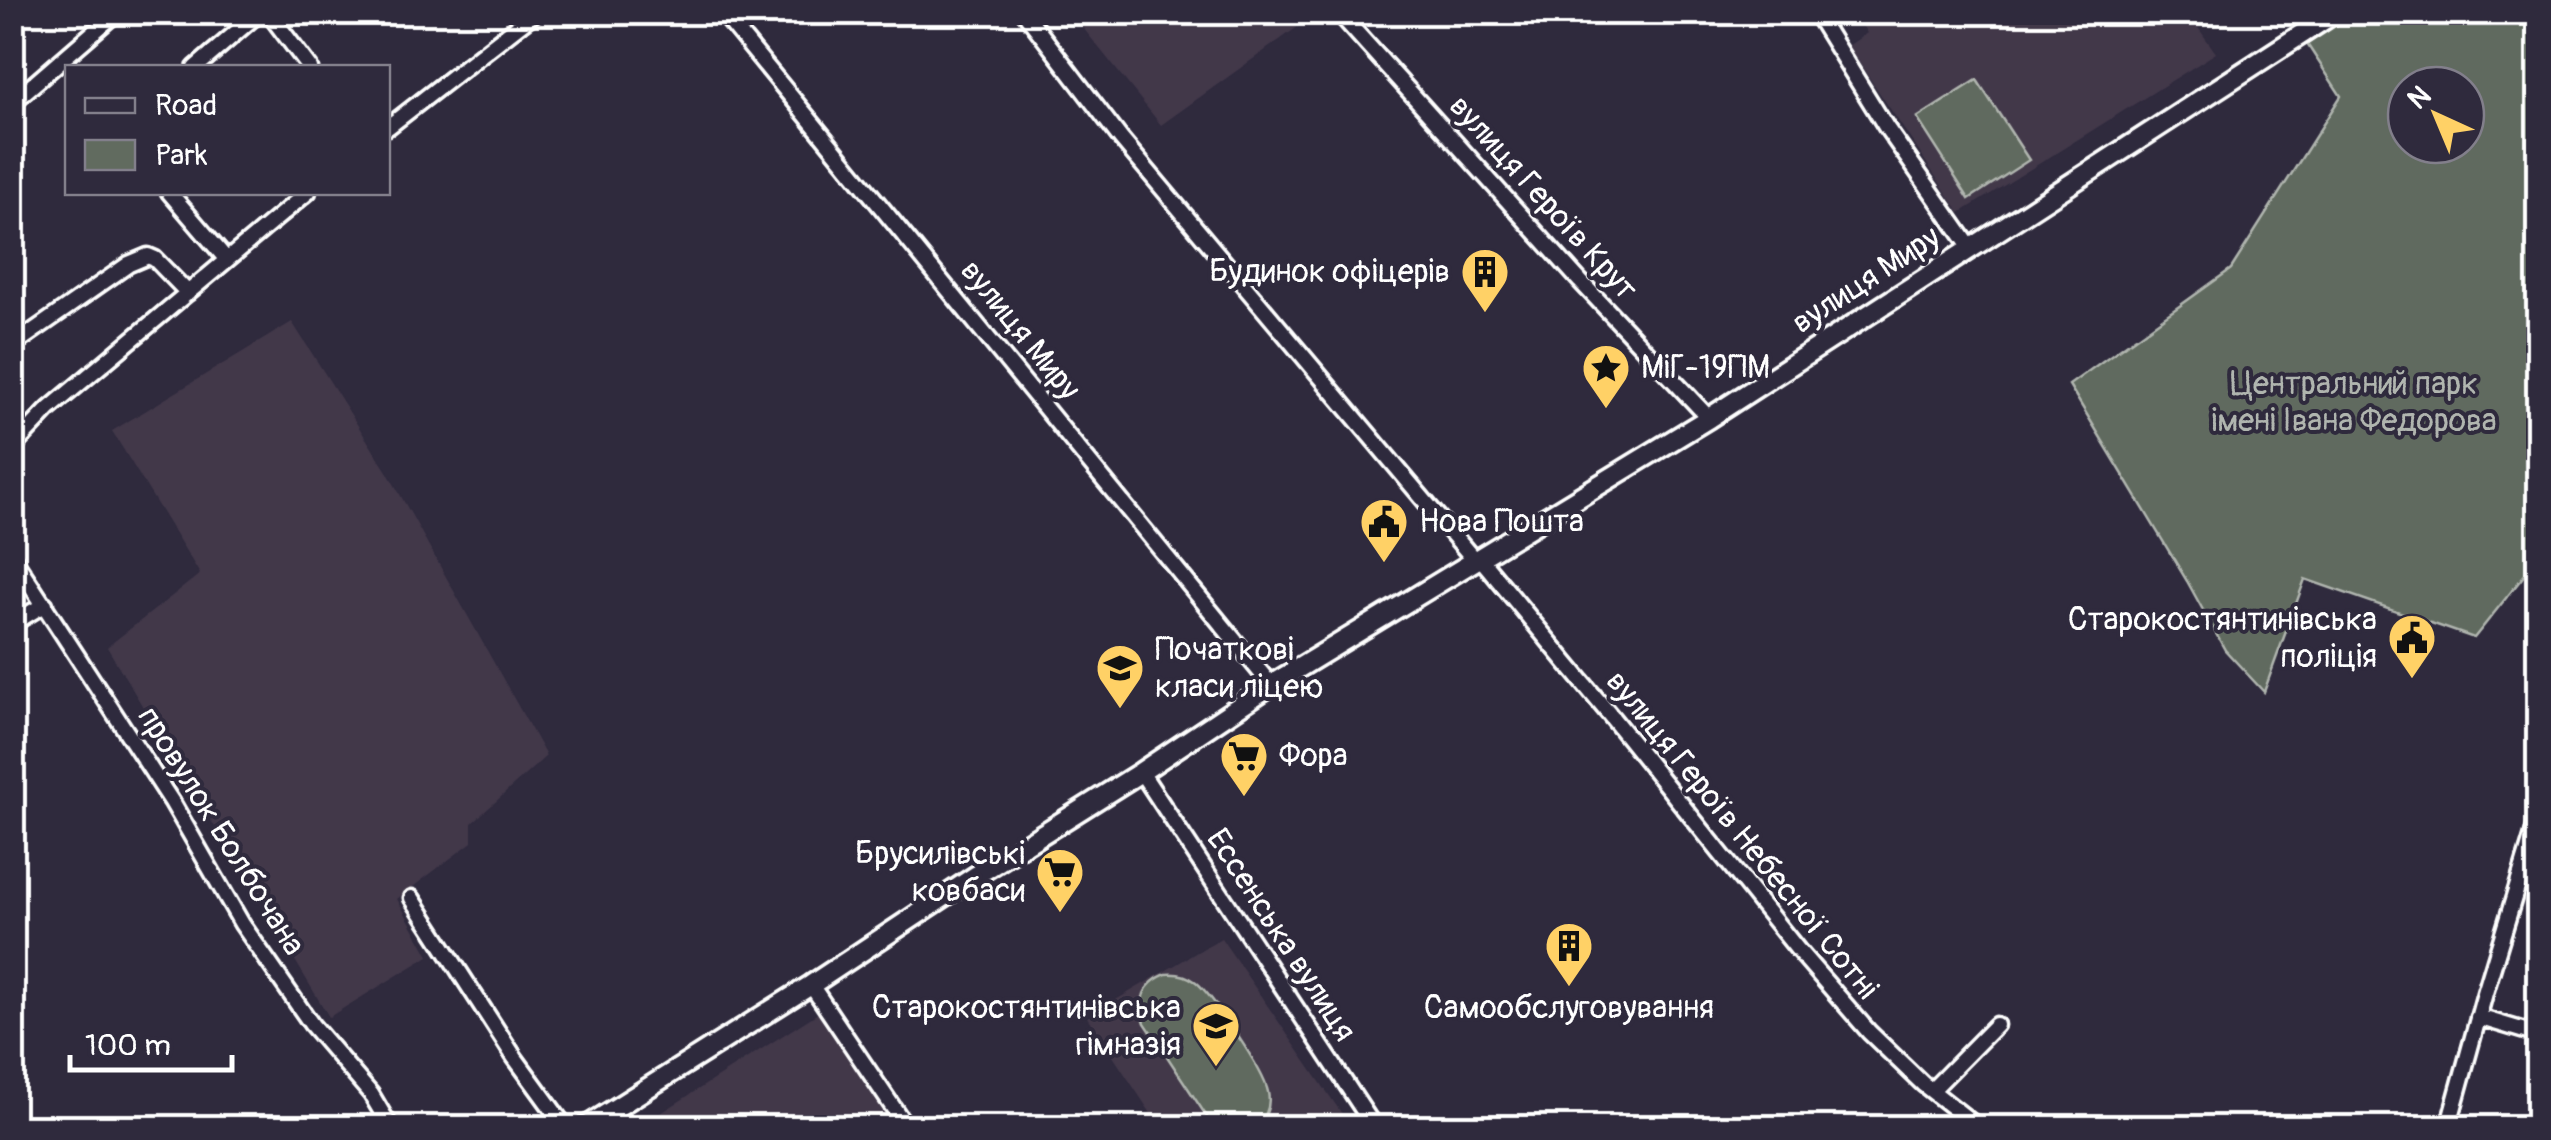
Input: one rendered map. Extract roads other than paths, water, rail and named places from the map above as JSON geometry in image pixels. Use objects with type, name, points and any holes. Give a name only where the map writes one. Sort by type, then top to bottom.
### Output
[{"type":"main road","name":"вулиця Миру","points":[[584,1128],[1271,685],[1710,418],[2336,12]]},
{"type":"street","points":[[12,103],[118,12]]},
{"type":"street","points":[[199,65],[260,12]]},
{"type":"street","points":[[268,12],[308,65]]},
{"type":"street","points":[[390,125],[536,12]]},
{"type":"street","name":"вулиця Миру","points":[[722,12],[1271,685]]},
{"type":"street","name":"вулиця Героїв Небесної Сотні","points":[[1024,12],[1120,140],[1614,720],[1868,1032],[1979,1128]]},
{"type":"street","name":"вулиця Героїв Крут","points":[[1338,12],[1580,281],[1710,418]]},
{"type":"street","points":[[1818,13],[1886,126],[1970,248]]},
{"type":"street","points":[[172,195],[227,260]]},
{"type":"street","points":[[12,448],[49,409],[304,195]]},
{"type":"street","points":[[12,346],[130,264],[148,256],[188,293]]},
{"type":"street","name":"провулок Болбочана","points":[[12,556],[172,802],[242,924],[312,1026],[371,1094],[391,1128]]},
{"type":"street","points":[[12,624],[45,604]]},
{"type":"street","name":"Ессенська вулиця","points":[[1141,772],[1375,1128]]},
{"type":"street","points":[[2448,1128],[2538,818]]},
{"type":"street","points":[[412,898],[514,1058],[566,1128]]},
{"type":"street","points":[[811,985],[907,1128]]},
{"type":"street","points":[[2478,1017],[2538,1035]]},
{"type":"street","points":[[1932,1090],[1996,1025]]},
{"type":"place","name":"Будинок офіцерів","points":[[1485,314]]},
{"type":"place","name":"МіГ-19ПМ","points":[[1606,410]]},
{"type":"place","name":"Нова Пошта","points":[[1384,564]]},
{"type":"place","name":"Старокостянтинівська поліція","points":[[2412,680]]},
{"type":"place","name":"Початкові класи ліцею","points":[[1120,710]]},
{"type":"place","name":"Фора","points":[[1244,798]]},
{"type":"place","name":"Брусилівські ковбаси","points":[[1060,914]]},
{"type":"place","name":"Самообслуговування","points":[[1569,988]]},
{"type":"place","name":"Старокостянтинівська гімназія","points":[[1216,1068]]},
{"type":"park label","name":"Центральний парк імені Івана Федорова","points":[[2354,402]]}]
